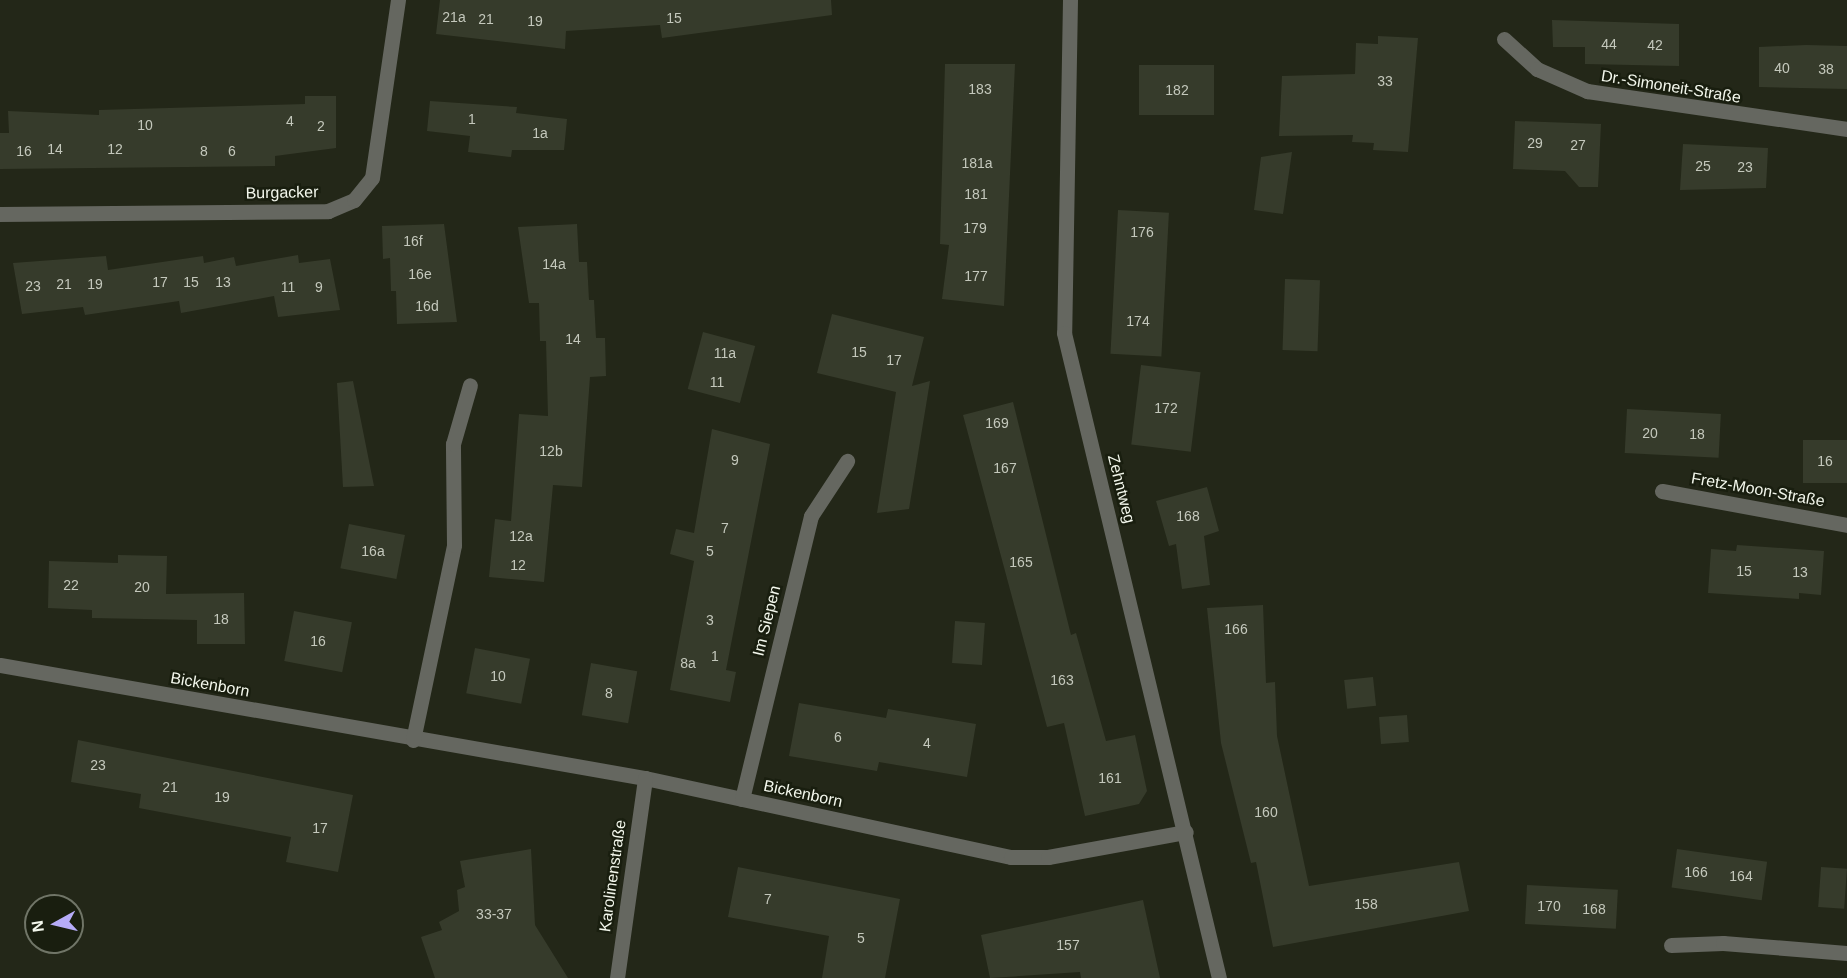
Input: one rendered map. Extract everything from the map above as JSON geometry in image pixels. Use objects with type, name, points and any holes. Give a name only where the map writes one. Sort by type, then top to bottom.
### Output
[{"type":"street","name":"Burgacker","points":[[0,214],[328,211],[354,200],[372,178],[398,0]]},
{"type":"street","name":"Zehntweg","points":[[1070,0],[1064,333],[1186,832],[1219,978]]},
{"type":"street","name":"Dr.-Simoneit-Straße","points":[[1504,39],[1538,69],[1587,91],[1847,129]]},
{"type":"street","points":[[413,740],[454,545],[453,444],[470,385]]},
{"type":"street","name":"Im Siepen","points":[[742,799],[811,516],[847,461]]},
{"type":"street","name":"Fretz-Moon-Straße","points":[[1662,491],[1847,525]]},
{"type":"street","name":"Bickenborn","points":[[0,665],[413,740],[645,778],[1011,857],[1048,857],[1186,832]]},
{"type":"street","name":"Karolinenstraße","points":[[617,978],[645,778]]},
{"type":"street","points":[[1671,945],[1723,943],[1847,953]]},
{"type":"building","points":[[440,0],[831,0],[832,15],[662,38],[660,25],[566,31],[565,49],[436,34]]},
{"type":"building","points":[[1552,20],[1679,24],[1679,66],[1585,64],[1585,47],[1553,47]]},
{"type":"building","points":[[1378,36],[1418,38],[1408,152],[1373,150],[1374,143],[1352,142],[1353,135],[1279,136],[1282,76],[1355,74],[1356,43],[1378,44]]},
{"type":"building","points":[[1847,46],[1847,89],[1759,87],[1759,47]]},
{"type":"building","points":[[945,64],[1015,64],[1004,306],[942,299],[949,245],[940,244]]},
{"type":"building","points":[[1139,65],[1214,65],[1214,115],[1139,115]]},
{"type":"building","points":[[305,96],[336,96],[336,148],[275,156],[275,166],[0,169],[0,133],[9,133],[8,111],[99,115],[99,110],[305,104]]},
{"type":"building","points":[[430,101],[517,107],[516,113],[567,119],[564,150],[512,150],[511,157],[468,152],[470,136],[427,131]]},
{"type":"building","points":[[1515,121],[1601,124],[1598,187],[1579,187],[1565,171],[1513,169]]},
{"type":"building","points":[[1683,144],[1768,148],[1766,188],[1680,190]]},
{"type":"building","points":[[1292,152],[1283,214],[1254,210],[1261,157]]},
{"type":"building","points":[[1118,210],[1169,213],[1161,356],[1110,354]]},
{"type":"building","points":[[444,224],[457,322],[397,324],[396,291],[391,291],[390,258],[383,259],[382,226]]},
{"type":"building","points":[[577,224],[579,262],[587,262],[589,300],[594,300],[596,338],[605,338],[606,376],[590,377],[582,487],[553,485],[544,582],[489,577],[495,519],[511,521],[519,414],[548,416],[546,341],[540,341],[539,303],[529,303],[518,227]]},
{"type":"building","points":[[298,255],[299,263],[330,259],[340,310],[278,317],[274,296],[181,313],[179,301],[85,315],[83,307],[22,314],[13,263],[106,256],[108,270],[203,256],[204,263],[234,257],[236,266]]},
{"type":"building","points":[[1285,279],[1320,280],[1318,351],[1283,350]]},
{"type":"building","points":[[832,314],[924,337],[912,386],[930,381],[909,509],[877,513],[896,392],[817,373]]},
{"type":"building","points":[[703,332],[755,346],[740,403],[688,389]]},
{"type":"building","points":[[1141,365],[1201,372],[1191,452],[1131,444]]},
{"type":"building","points":[[353,381],[374,486],[343,487],[337,383]]},
{"type":"building","points":[[1013,402],[1071,635],[1076,633],[1106,741],[1135,735],[1147,791],[1139,804],[1085,816],[1064,723],[1047,727],[963,415]]},
{"type":"building","points":[[1627,409],[1721,414],[1719,458],[1625,453]]},
{"type":"building","points":[[712,429],[770,444],[726,670],[736,672],[730,702],[670,690],[694,561],[670,554],[676,529],[694,533]]},
{"type":"building","points":[[1803,440],[1847,440],[1847,483],[1803,483]]},
{"type":"building","points":[[1207,487],[1219,531],[1204,536],[1210,585],[1182,589],[1176,544],[1169,546],[1156,501]]},
{"type":"building","points":[[349,524],[405,535],[396,579],[340,568]]},
{"type":"building","points":[[1737,545],[1824,551],[1821,595],[1799,593],[1799,599],[1708,593],[1711,549],[1736,551]]},
{"type":"building","points":[[118,555],[167,556],[166,594],[244,593],[245,644],[197,644],[197,620],[92,618],[92,610],[48,608],[49,561],[118,563]]},
{"type":"building","points":[[1263,605],[1266,683],[1275,682],[1277,736],[1309,886],[1459,862],[1469,911],[1273,947],[1256,862],[1251,863],[1221,743],[1207,608]]},
{"type":"building","points":[[294,611],[352,622],[342,672],[284,661]]},
{"type":"building","points":[[955,621],[985,623],[982,665],[952,663]]},
{"type":"building","points":[[475,648],[530,659],[521,704],[466,693]]},
{"type":"building","points":[[591,663],[637,671],[628,723],[582,715]]},
{"type":"building","points":[[1373,677],[1376,706],[1347,709],[1344,680]]},
{"type":"building","points":[[799,703],[886,718],[888,709],[976,724],[967,777],[879,762],[877,771],[789,756]]},
{"type":"building","points":[[1407,715],[1409,742],[1381,744],[1379,717]]},
{"type":"building","points":[[78,740],[353,795],[338,872],[286,862],[291,837],[139,808],[141,794],[71,782]]},
{"type":"building","points":[[531,849],[535,925],[568,978],[435,978],[421,937],[442,930],[439,922],[459,911],[457,890],[465,887],[460,861]]},
{"type":"building","points":[[1677,849],[1767,862],[1762,900],[1672,888]]},
{"type":"building","points":[[738,867],[900,899],[885,978],[822,978],[829,936],[728,917]]},
{"type":"building","points":[[1821,867],[1847,869],[1844,909],[1818,907]]},
{"type":"building","points":[[1527,885],[1618,890],[1616,929],[1525,924]]},
{"type":"building","points":[[1143,900],[1160,978],[1081,978],[1080,972],[990,978],[981,935]]}]
